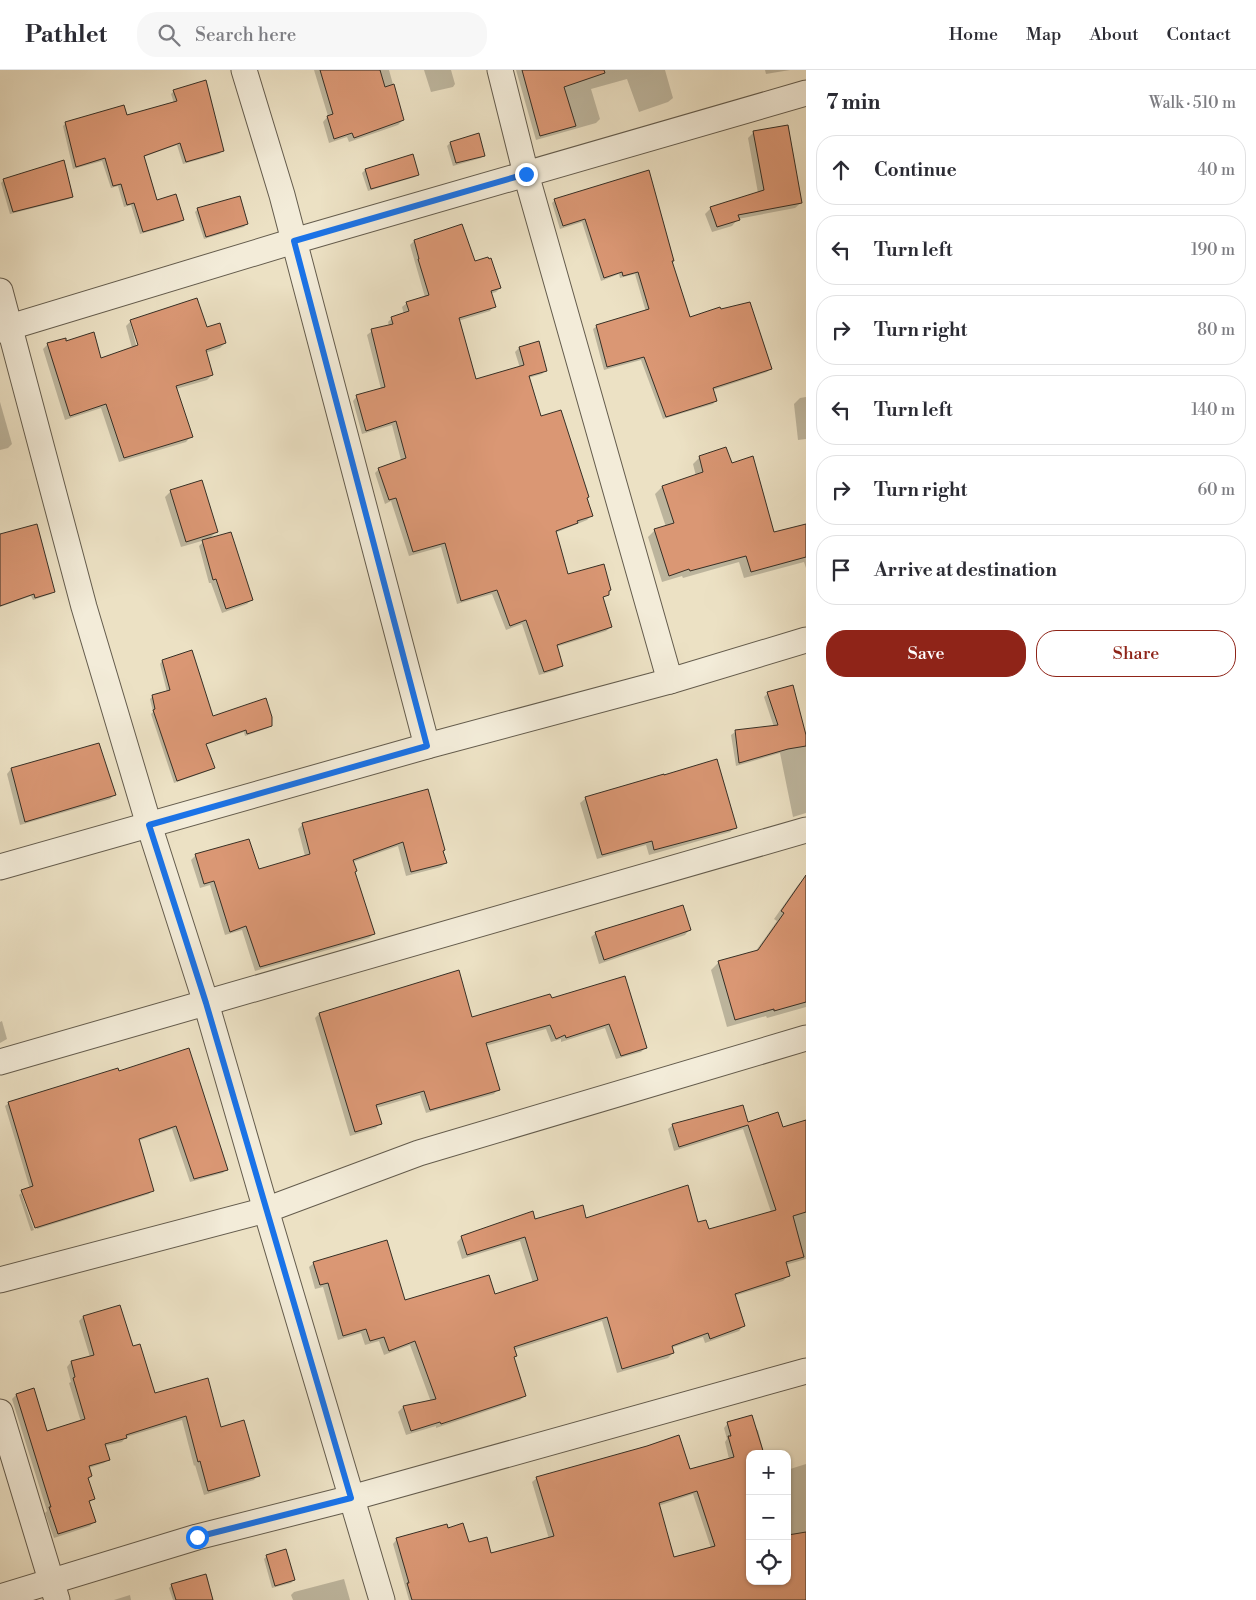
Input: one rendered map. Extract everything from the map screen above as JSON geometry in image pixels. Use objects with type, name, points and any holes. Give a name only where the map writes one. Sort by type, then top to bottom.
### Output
[{"type":"street","points":[[244,70],[294,241],[427,746]]},
{"type":"street","points":[[500,70],[526,174],[670,681]]},
{"type":"street","points":[[5,328],[294,241],[806,93]]},
{"type":"street","points":[[0,291],[5,328],[84,607],[149,825],[206,1003],[382,1600]]},
{"type":"street","points":[[0,867],[427,746],[670,681],[806,640]]},
{"type":"street","points":[[0,1062],[806,830]]},
{"type":"street","points":[[0,1280],[266,1210],[419,1153],[806,1038]]},
{"type":"street","points":[[0,1597],[54,1591],[197,1537],[351,1498],[806,1371]]},
{"type":"street","points":[[0,1412],[54,1591]]},
{"type":"building","points":[[320,70],[380,70],[385,87],[394,84],[404,120],[354,138],[352,133],[334,139],[327,116],[333,114]]},
{"type":"building","points":[[522,70],[604,70],[605,73],[564,87],[576,126],[540,136]]},
{"type":"building","points":[[206,80],[224,151],[186,162],[180,143],[144,156],[157,200],[176,194],[184,220],[143,232],[134,203],[127,205],[121,184],[113,186],[105,158],[76,167],[65,122],[124,105],[127,115],[177,101],[173,90]]},
{"type":"building","points":[[788,125],[802,203],[738,215],[740,220],[717,227],[710,207],[764,190],[753,131]]},
{"type":"building","points":[[479,133],[485,156],[456,163],[450,142]]},
{"type":"building","points":[[413,154],[419,175],[371,189],[365,169]]},
{"type":"building","points":[[64,160],[73,197],[13,212],[3,179]]},
{"type":"building","points":[[649,170],[674,261],[672,261],[690,317],[720,307],[721,309],[750,302],[772,369],[713,388],[717,401],[666,417],[644,357],[607,367],[596,325],[649,309],[638,272],[623,276],[622,272],[604,278],[585,219],[563,226],[554,199]]},
{"type":"building","points":[[240,196],[248,224],[206,237],[197,208]]},
{"type":"building","points":[[462,224],[475,261],[488,257],[489,259],[491,258],[501,288],[491,291],[496,307],[459,318],[476,379],[524,365],[519,347],[539,341],[547,371],[529,376],[541,416],[561,410],[589,497],[587,498],[593,516],[556,531],[568,574],[604,564],[611,590],[609,595],[603,597],[612,627],[557,645],[563,666],[544,672],[526,620],[510,626],[497,590],[461,601],[445,543],[413,552],[396,498],[389,500],[378,468],[406,458],[396,421],[366,431],[356,395],[385,387],[371,329],[393,324],[391,317],[409,311],[406,302],[429,295],[414,240]]},
{"type":"building","points":[[197,298],[207,327],[220,323],[226,343],[206,350],[213,375],[176,386],[193,437],[124,458],[106,404],[70,416],[47,343],[66,338],[66,341],[94,332],[101,358],[138,345],[130,320]]},
{"type":"building","points":[[726,447],[732,463],[753,456],[774,532],[806,524],[806,557],[751,572],[746,556],[690,571],[689,569],[669,576],[654,529],[674,523],[662,486],[703,472],[699,456]]},
{"type":"building","points":[[202,480],[218,532],[186,542],[170,490]]},
{"type":"building","points":[[37,524],[55,592],[35,598],[34,594],[0,606],[0,534]]},
{"type":"building","points":[[231,532],[253,600],[226,609],[216,579],[213,580],[202,540]]},
{"type":"building","points":[[192,650],[213,716],[266,698],[272,717],[272,726],[247,734],[246,730],[206,744],[215,768],[177,781],[153,710],[155,709],[152,695],[170,690],[162,660]]},
{"type":"building","points":[[793,685],[806,735],[806,746],[788,749],[739,763],[735,730],[778,725],[767,692]]},
{"type":"building","points":[[99,743],[116,795],[25,822],[11,768]]},
{"type":"building","points":[[717,759],[737,828],[654,850],[652,841],[602,855],[585,797]]},
{"type":"building","points":[[428,789],[447,863],[411,872],[403,842],[353,860],[357,871],[355,872],[375,934],[260,967],[246,926],[230,932],[214,881],[204,884],[195,854],[249,839],[259,869],[310,854],[302,823]]},
{"type":"building","points":[[806,875],[806,1002],[735,1020],[718,961],[758,950],[784,913],[781,911]]},
{"type":"building","points":[[683,905],[691,930],[604,960],[595,932]]},
{"type":"building","points":[[459,970],[472,1017],[550,994],[552,998],[625,976],[647,1048],[621,1056],[609,1024],[566,1038],[565,1035],[556,1039],[550,1025],[486,1043],[500,1090],[430,1110],[424,1091],[376,1105],[382,1124],[355,1132],[319,1013]]},
{"type":"building","points":[[189,1048],[228,1170],[194,1179],[176,1126],[139,1139],[154,1191],[35,1228],[21,1190],[33,1186],[8,1102],[118,1068],[119,1071]]},
{"type":"building","points":[[743,1105],[748,1122],[778,1112],[783,1127],[806,1120],[806,1212],[793,1216],[804,1257],[786,1262],[790,1276],[735,1294],[745,1326],[710,1339],[708,1333],[672,1346],[674,1353],[622,1369],[607,1317],[514,1347],[517,1356],[514,1357],[526,1396],[441,1424],[440,1422],[411,1431],[403,1406],[436,1399],[415,1341],[389,1351],[384,1337],[370,1341],[366,1329],[343,1336],[328,1283],[320,1285],[313,1262],[387,1240],[405,1300],[489,1275],[495,1294],[538,1280],[525,1237],[467,1255],[461,1236],[533,1211],[535,1219],[583,1205],[586,1218],[688,1185],[698,1222],[706,1220],[709,1229],[776,1210],[748,1125],[679,1147],[672,1124]]},
{"type":"building","points":[[120,1305],[133,1346],[140,1344],[155,1393],[208,1378],[221,1427],[244,1420],[260,1476],[208,1491],[186,1416],[126,1435],[127,1438],[105,1444],[110,1460],[89,1466],[92,1476],[88,1478],[95,1499],[89,1501],[96,1522],[58,1534],[16,1394],[34,1388],[47,1431],[85,1419],[73,1378],[75,1377],[71,1361],[94,1355],[83,1316]]},
{"type":"building","points":[[752,1415],[763,1450],[746,1450],[746,1585],[791,1585],[791,1534],[806,1532],[806,1600],[412,1600],[396,1538],[447,1524],[448,1528],[463,1523],[469,1542],[487,1537],[491,1553],[554,1536],[536,1477],[647,1446],[679,1435],[690,1469],[734,1457],[728,1436],[731,1436],[727,1422]],"holes":[[[697,1491],[715,1546],[674,1557],[659,1503]]]},
{"type":"building","points":[[286,1549],[295,1580],[275,1586],[266,1555]]},
{"type":"building","points":[[206,1574],[213,1600],[176,1600],[171,1584]]},
{"type":"route","points":[[197,1537],[351,1498],[206,1003],[149,825],[427,746],[294,241],[526,174]]}]
